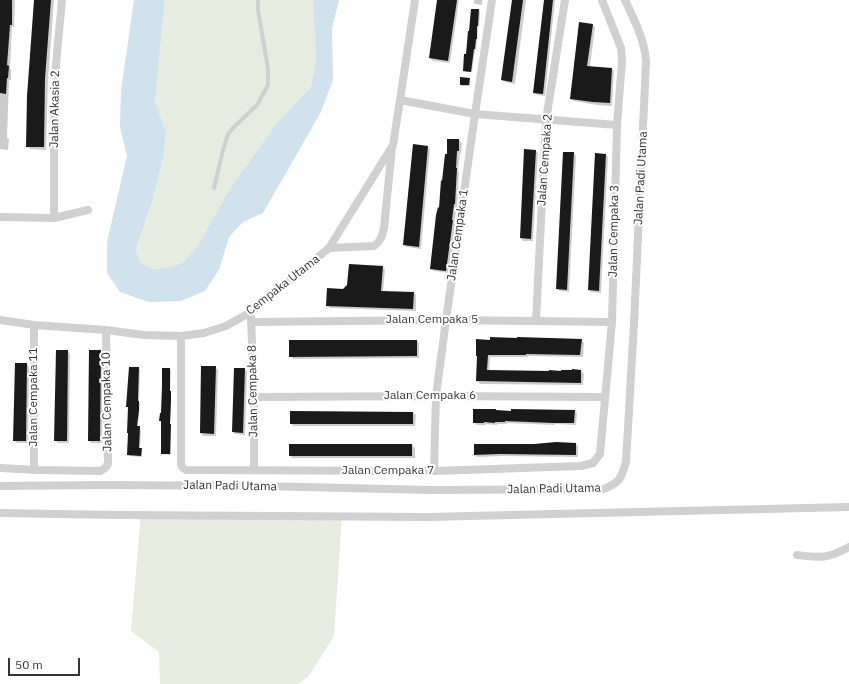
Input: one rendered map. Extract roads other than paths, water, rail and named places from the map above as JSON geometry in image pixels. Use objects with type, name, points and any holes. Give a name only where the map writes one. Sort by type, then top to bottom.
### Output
[{"type":"street","name":"Jalan Akasia 2","points":[[54,218],[56,64],[62,0]]},
{"type":"street","name":"Cempaka Utama","points":[[0,320],[34,325],[106,330],[144,335],[181,336],[204,333],[226,326],[251,312],[329,248],[393,145],[415,0]]},
{"type":"street","name":"Jalan Cempaka 1","points":[[434,471],[436,396],[492,0]]},
{"type":"street","name":"Jalan Cempaka 2","points":[[536,321],[546,120],[565,0]]},
{"type":"street","name":"Jalan Cempaka 3","points":[[593,463],[600,454],[612,322],[617,125],[622,61],[622,48],[602,0]]},
{"type":"street","name":"Jalan Padi Utama","points":[[0,486],[262,486],[438,490],[604,489],[615,484],[622,475],[626,462],[646,62],[646,52],[643,42],[625,0]]},
{"type":"street","points":[[400,100],[475,114],[617,125]]},
{"type":"street","points":[[329,248],[374,246],[382,238],[393,145]]},
{"type":"street","points":[[0,217],[54,218],[88,210]]},
{"type":"street","name":"Jalan Cempaka 8","points":[[251,312],[254,397],[254,470]]},
{"type":"street","name":"Jalan Cempaka 5","points":[[251,322],[446,320],[612,322]]},
{"type":"street","name":"Jalan Cempaka 11","points":[[34,325],[34,470]]},
{"type":"street","name":"Jalan Cempaka 10","points":[[34,470],[100,471],[108,464],[106,330]]},
{"type":"street","name":"Jalan Cempaka 7","points":[[181,336],[181,465],[186,470],[434,471],[581,466],[593,463]]},
{"type":"street","name":"Jalan Cempaka 6","points":[[254,397],[605,397]]},
{"type":"street","points":[[0,468],[34,470]]},
{"type":"street","points":[[0,513],[428,517],[849,507]]},
{"type":"street","points":[[797,555],[815,557],[831,556],[849,547]]},
{"type":"lane","points":[[214,188],[228,134],[257,105],[268,85],[268,69],[258,10],[258,0]]},
{"type":"water","points":[[134,0],[165,0],[155,101],[166,133],[163,160],[152,202],[136,250],[140,263],[153,269],[167,268],[182,263],[197,247],[229,190],[276,124],[311,87],[316,61],[313,0],[339,0],[332,29],[333,80],[321,112],[263,213],[243,222],[229,237],[219,270],[205,291],[181,301],[149,302],[120,292],[107,273],[107,242],[127,156],[120,127],[121,91]]}]
